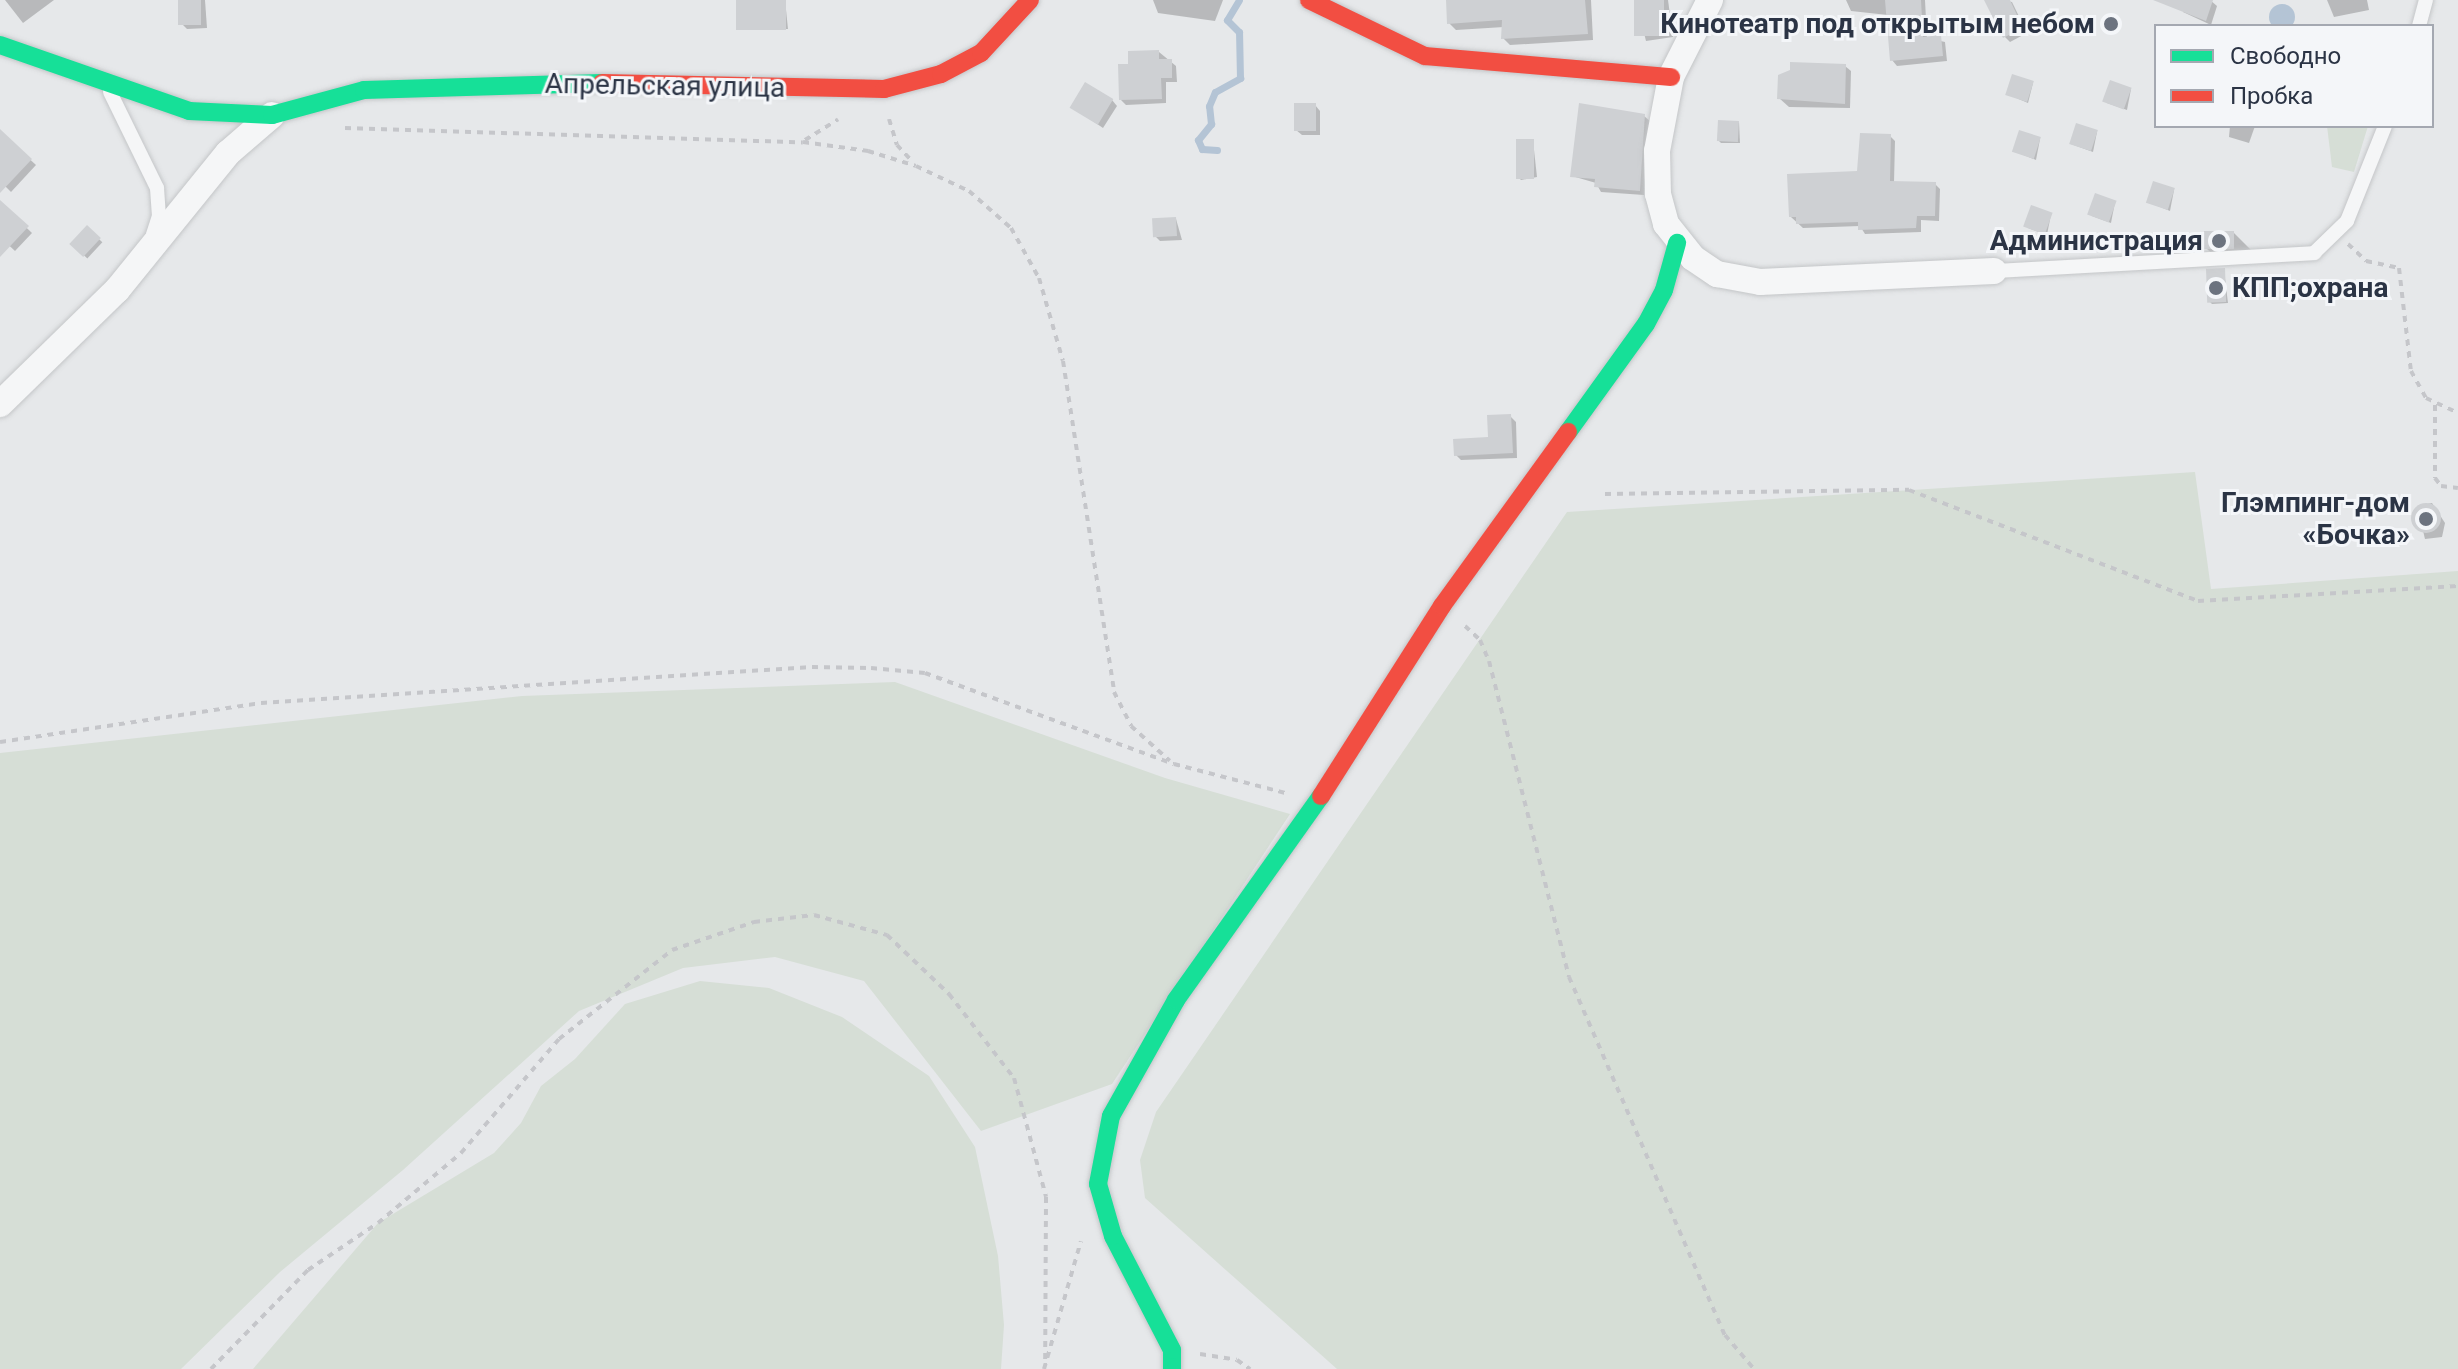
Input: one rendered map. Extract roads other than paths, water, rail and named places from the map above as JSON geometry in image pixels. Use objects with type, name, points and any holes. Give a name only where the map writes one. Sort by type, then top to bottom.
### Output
[{"type":"street","name":"Апрельская улица","points":[[0,45],[95,74],[189,111],[272,115],[364,90],[549,82],[884,89],[941,74],[972,58],[993,44],[1030,0]]},
{"type":"street","points":[[1309,0],[1425,56],[1671,77]]},
{"type":"street","points":[[1710,0],[1671,77],[1656,167],[1660,208],[1677,243],[1706,269],[1760,282],[1994,271]]},
{"type":"street","name":"Апрельская улица","points":[[0,404],[142,261],[228,153],[272,115]]},
{"type":"street","points":[[1172,1360],[1113,1236],[1098,1184],[1111,1116],[1176,1000],[1318,800],[1442,606],[1646,324],[1664,290],[1677,243]]},
{"type":"lane","points":[[2420,24],[2426,0]]},
{"type":"lane","points":[[95,74],[125,115],[157,188],[159,216],[142,261]]},
{"type":"lane","points":[[1994,271],[2302,256],[2323,248],[2341,231],[2384,128]]},
{"type":"water","points":[[2277,5],[2287,5],[2294,12],[2292,24],[2270,22],[2270,12]]},
{"type":"waterway","points":[[1217,150],[1202,149],[1198,140],[1211,124],[1209,106],[1215,92],[1240,78],[1239,32],[1227,20],[1239,0]]},
{"type":"place","name":"Кинотеатр под открытым небом","points":[[2111,24]]},
{"type":"place","name":"Администрация","points":[[2219,241]]},
{"type":"place","name":"КПП;охрана","points":[[2216,288]]},
{"type":"place","name":"Глэмпинг-дом «Бочка»","points":[[2426,519]]}]
